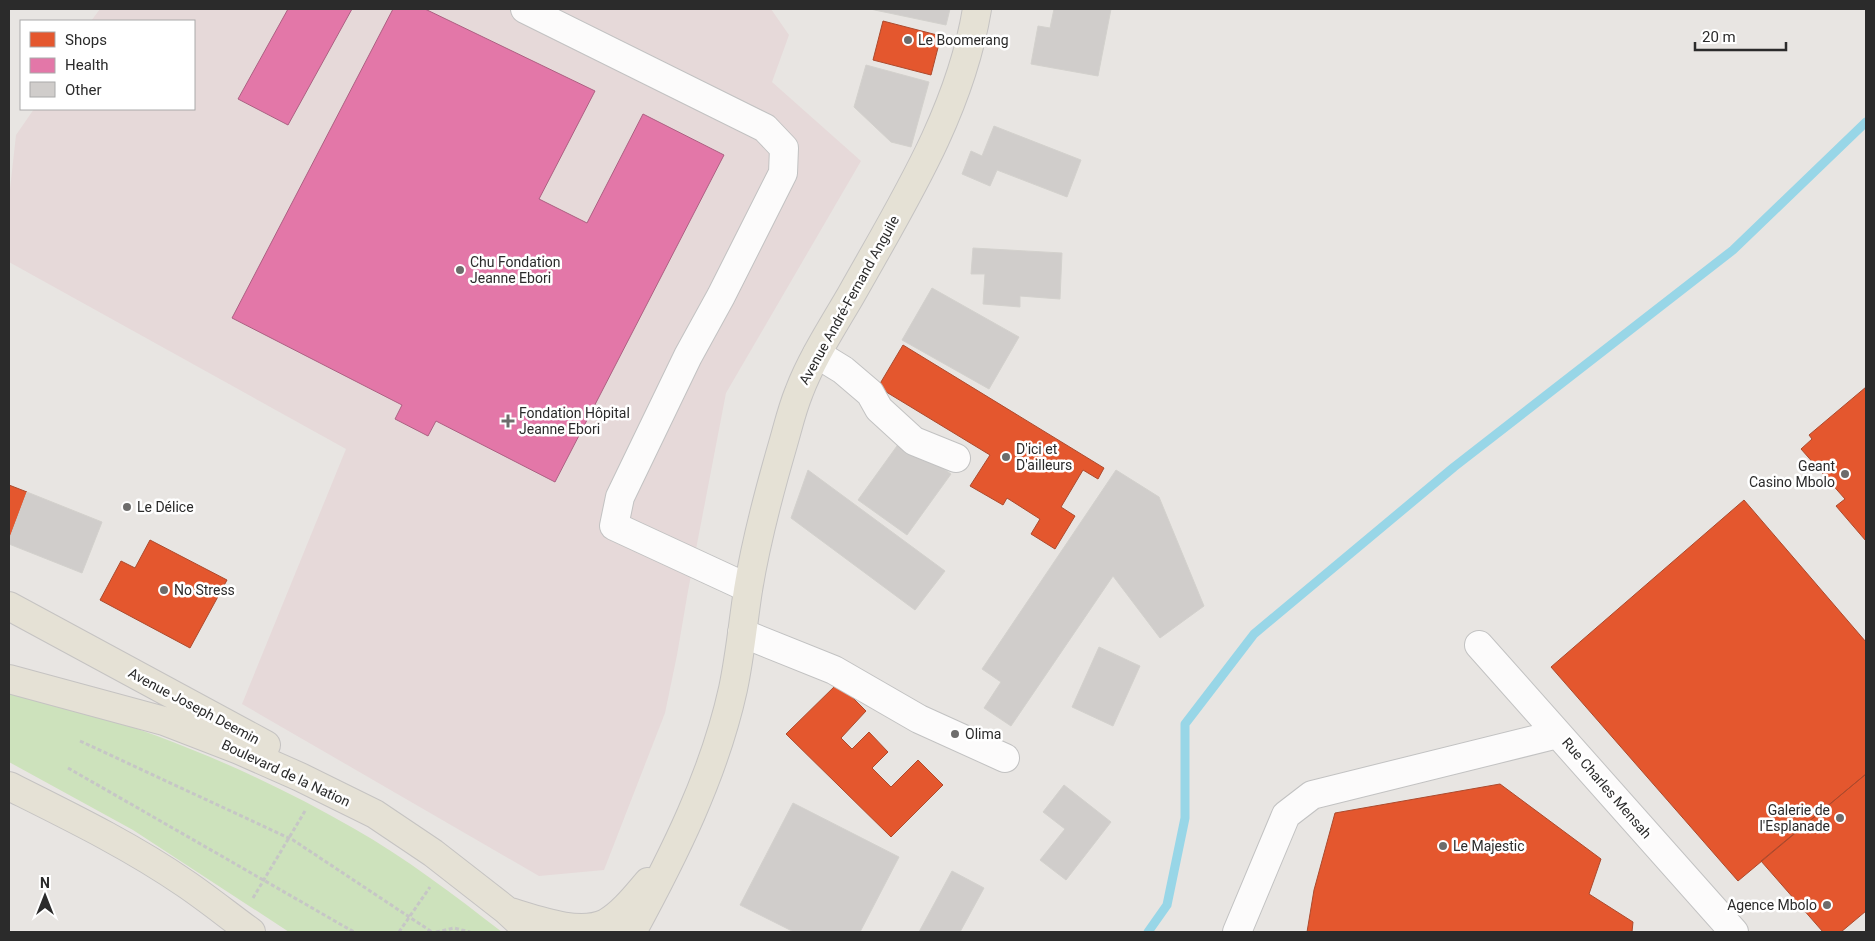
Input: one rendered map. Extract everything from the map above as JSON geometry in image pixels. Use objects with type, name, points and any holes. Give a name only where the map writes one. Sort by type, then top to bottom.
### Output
[{"type":"main road","name":"Avenue André-Fernand Anguile","points":[[671,857],[702,790],[723,728],[734,687],[748,588],[758,540],[780,453],[799,391],[817,354],[905,198],[952,103],[965,62],[977,9]]},
{"type":"main road","name":"Avenue Joseph Deemin","points":[[9,606],[301,763],[375,814]]},
{"type":"main road","name":"Boulevard de la Nation","points":[[9,679],[164,721],[239,750],[300,777],[375,814],[432,853],[506,910],[530,932]]},
{"type":"main road","points":[[9,786],[96,831],[271,932]]},
{"type":"main road","points":[[506,910],[561,926],[596,926],[606,922],[623,910],[671,857]]},
{"type":"main road","points":[[632,932],[671,857]]},
{"type":"main road","points":[[186,884],[251,932]]},
{"type":"street","points":[[525,9],[765,128],[784,148],[783,173],[722,296],[688,356],[620,497],[614,526],[748,588]]},
{"type":"street","points":[[817,354],[843,370],[870,393],[879,409],[914,441],[956,458]]},
{"type":"street","points":[[742,633],[834,670],[919,719],[1005,758]]},
{"type":"street","name":"Rue Charles Mensah","points":[[1479,645],[1734,932]]},
{"type":"street","points":[[1237,932],[1286,815],[1312,795],[1558,734]]},
{"type":"path","points":[[80,741],[290,838],[432,932]]},
{"type":"path","points":[[68,768],[354,932]]},
{"type":"path","points":[[249,905],[309,804]]},
{"type":"path","points":[[399,932],[434,880]]},
{"type":"path","points":[[436,932],[454,928],[470,932]]},
{"type":"shaded area","name":"Fondation Hôpital Jeanne Ebori","points":[[100,9],[771,9],[789,35],[772,82],[861,161],[726,393],[665,713],[604,870],[539,876],[242,704],[346,449],[9,262],[9,198],[16,135],[33,110],[195,110],[195,20],[92,20]]},
{"type":"green space","points":[[9,692],[77,709],[155,735],[223,762],[289,794],[353,828],[411,864],[502,932],[289,932],[133,830],[9,762]]},
{"type":"building: Shops","points":[[883,21],[941,36],[931,75],[873,60]]},
{"type":"building: Shops","points":[[903,345],[1104,468],[1098,479],[1083,470],[1061,507],[1075,516],[1055,549],[1031,534],[1040,519],[1007,498],[1003,505],[970,486],[990,455],[878,387]]},
{"type":"building: Shops","name":"Geant Casino Mbolo","points":[[1866,387],[1866,541],[1836,506],[1845,499],[1801,449],[1812,439],[1809,435]]},
{"type":"building: Shops","points":[[9,485],[27,492],[9,540]]},
{"type":"building: Shops","points":[[1744,500],[1866,642],[1866,774],[1738,881],[1551,667]]},
{"type":"building: Shops","name":"No Stress","points":[[150,540],[227,580],[190,648],[100,600],[121,561],[135,568]]},
{"type":"building: Shops","points":[[838,683],[866,711],[841,738],[852,749],[869,732],[888,752],[872,768],[891,787],[918,760],[943,785],[891,837],[786,734]]},
{"type":"building: Shops","name":"Galerie de l'Esplanade","points":[[1866,774],[1866,911],[1841,932],[1823,932],[1761,861]]},
{"type":"building: Shops","points":[[1500,784],[1601,859],[1589,894],[1633,922],[1632,932],[1307,932],[1314,890],[1335,813]]},
{"type":"building: Health","points":[[288,9],[352,9],[288,125],[238,99]]},
{"type":"building: Health","name":"Chu Fondation Jeanne Ebori","points":[[393,9],[425,9],[595,91],[539,199],[587,223],[643,114],[724,155],[555,482],[436,421],[428,436],[395,419],[402,405],[232,318]]},
{"type":"building: Other","points":[[870,9],[950,9],[946,25]]},
{"type":"building: Other","points":[[1054,9],[1111,9],[1098,76],[1031,64],[1038,26],[1050,28]]},
{"type":"building: Other","points":[[866,65],[929,82],[911,147],[891,142],[854,107]]},
{"type":"building: Other","points":[[994,126],[1081,160],[1067,197],[997,170],[990,186],[962,174],[971,151],[982,156]]},
{"type":"building: Other","points":[[973,248],[1062,253],[1060,299],[1020,296],[1020,307],[983,304],[985,274],[971,274]]},
{"type":"building: Other","points":[[932,288],[1019,337],[989,389],[902,340]]},
{"type":"building: Other","points":[[902,439],[951,474],[907,535],[858,500]]},
{"type":"building: Other","points":[[808,470],[945,571],[915,610],[791,518]]},
{"type":"building: Other","points":[[1116,470],[1159,497],[1204,606],[1160,638],[1113,576],[1011,726],[984,708],[1001,682],[982,669]]},
{"type":"building: Other","points":[[27,492],[102,522],[82,573],[9,544]]},
{"type":"building: Other","points":[[1099,647],[1140,666],[1113,726],[1072,707]]},
{"type":"building: Other","points":[[1064,785],[1111,822],[1066,880],[1040,860],[1065,829],[1043,812]]},
{"type":"building: Other","points":[[793,803],[899,857],[860,932],[794,932],[740,905]]},
{"type":"building: Other","points":[[952,871],[984,888],[960,932],[919,932]]},
{"type":"waterway","points":[[1148,932],[1167,905],[1185,818],[1185,724],[1254,634],[1454,467],[1733,250],[1866,122]]},
{"type":"place","name":"Le Boomerang","points":[[908,40]]},
{"type":"place","name":"Chu Fondation Jeanne Ebori","points":[[460,270]]},
{"type":"place","name":"Fondation Hôpital Jeanne Ebori","points":[[508,421]]},
{"type":"place","name":"D'ici et D'ailleurs","points":[[1006,457]]},
{"type":"place","name":"Geant Casino Mbolo","points":[[1845,474]]},
{"type":"place","name":"Le Délice","points":[[127,507]]},
{"type":"place","name":"No Stress","points":[[164,590]]},
{"type":"place","name":"Olima","points":[[955,734]]},
{"type":"place","name":"Galerie de l'Esplanade","points":[[1840,818]]},
{"type":"place","name":"Le Majestic","points":[[1443,846]]},
{"type":"place","name":"Agence Mbolo","points":[[1827,905]]}]
